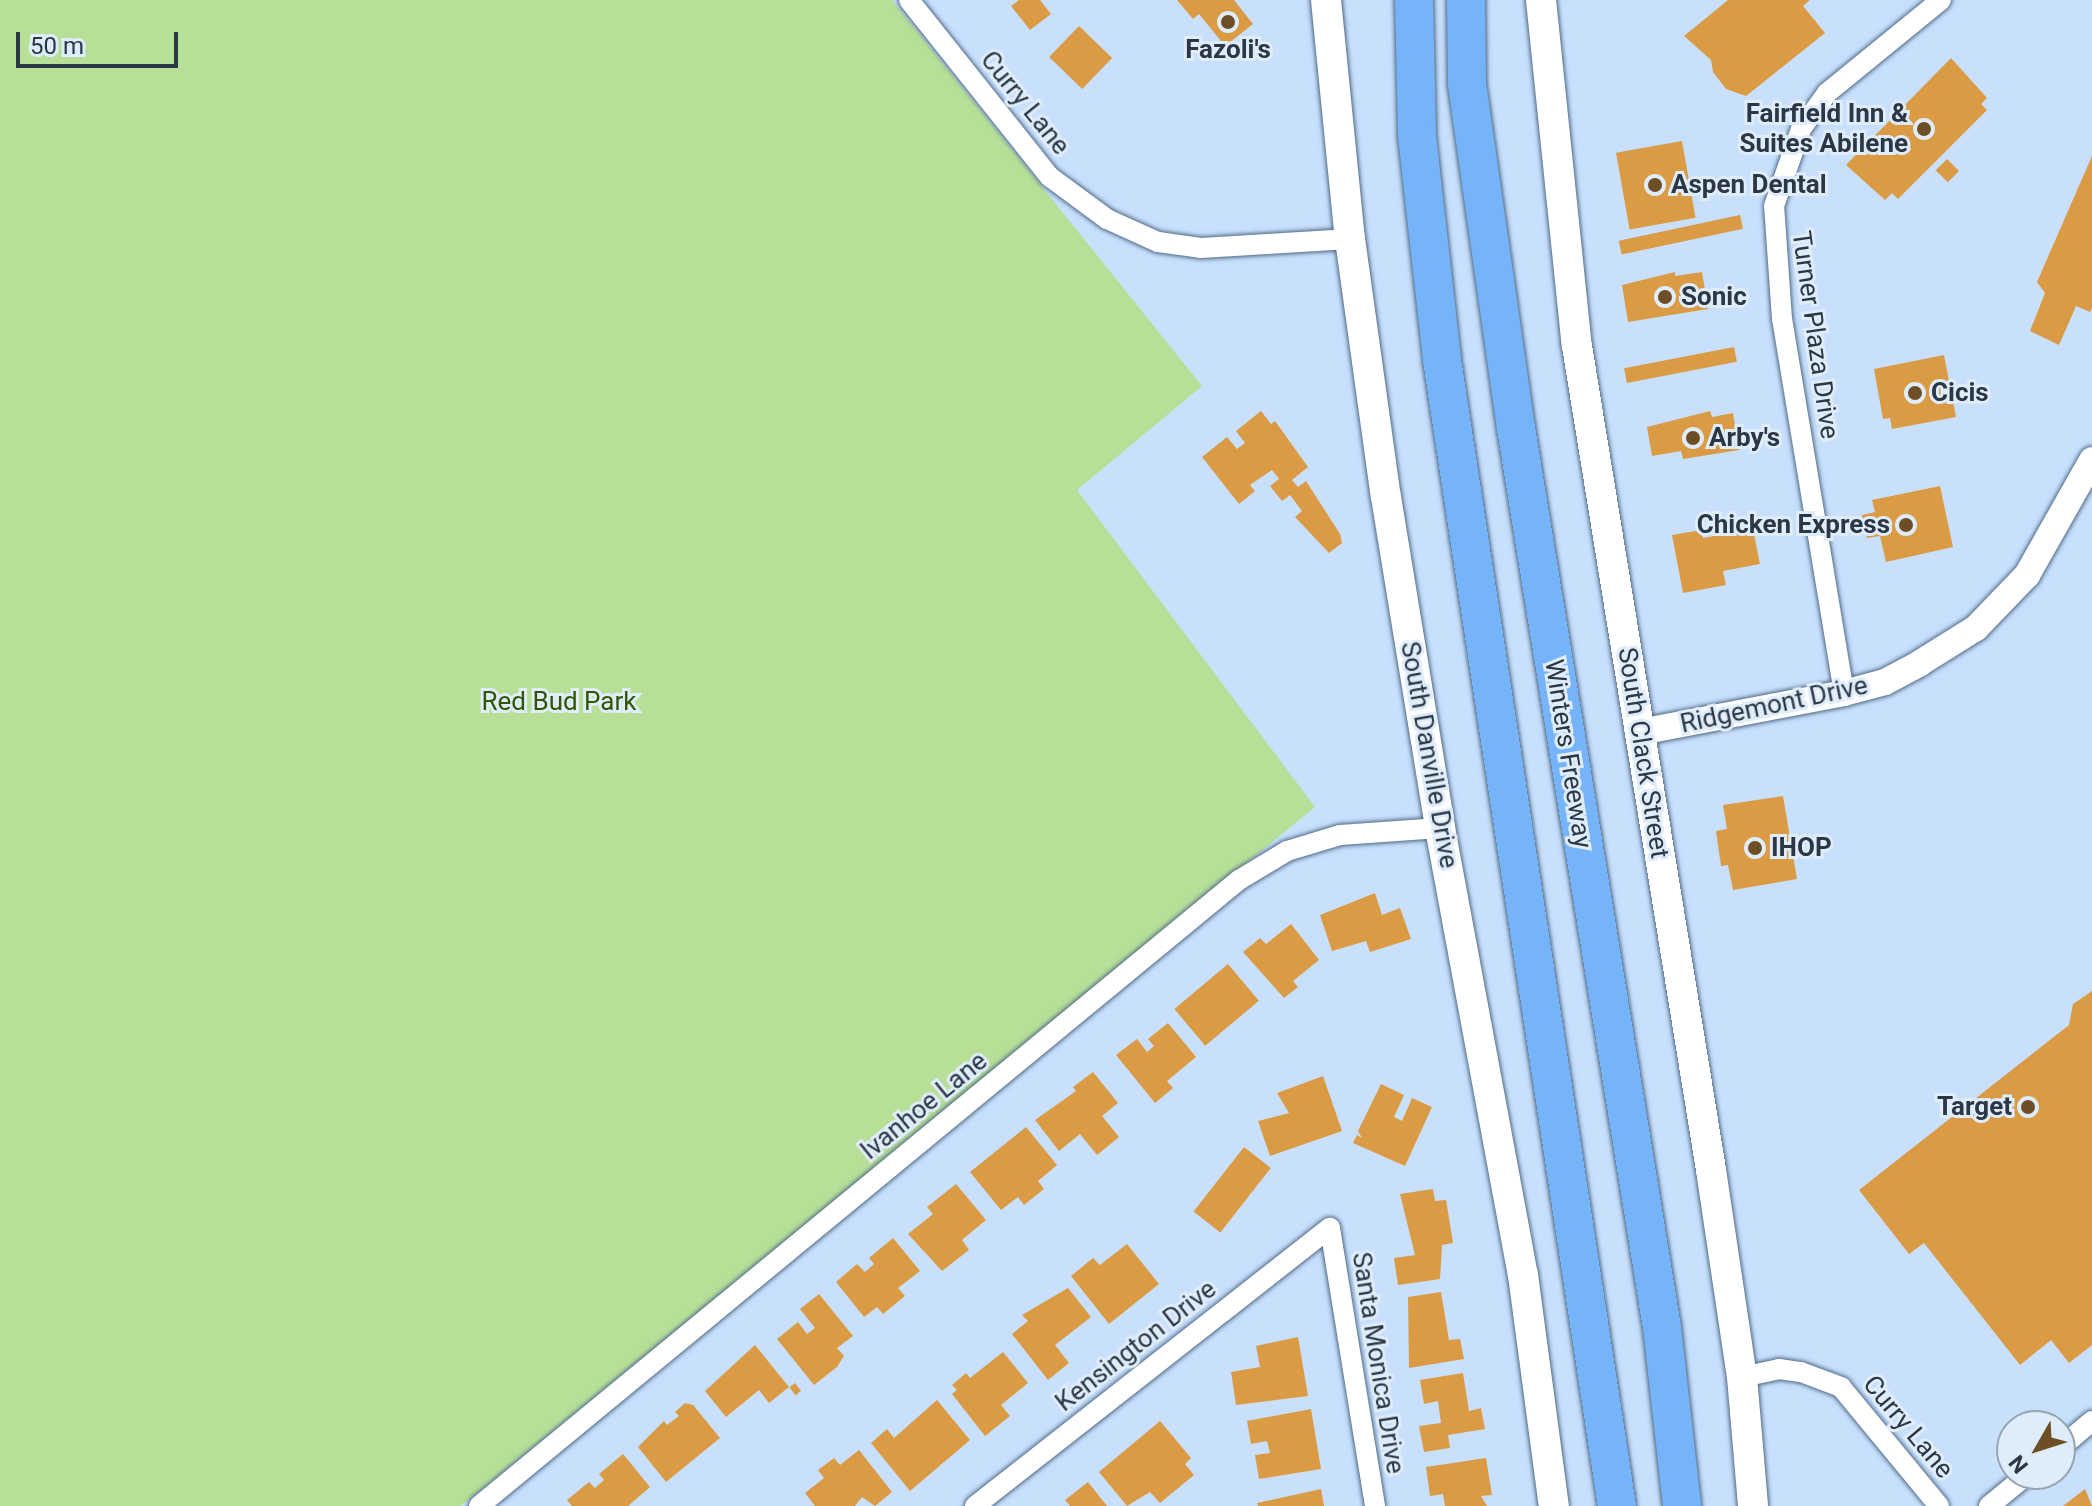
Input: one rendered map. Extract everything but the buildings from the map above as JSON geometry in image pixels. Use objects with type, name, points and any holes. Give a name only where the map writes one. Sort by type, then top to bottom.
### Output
[{"type":"highway","points":[[1414,0],[1417,136],[1442,360],[1617,1506]]},
{"type":"highway","name":"Winters Freeway","points":[[1466,0],[1467,84],[1512,397],[1662,1327],[1682,1506]]},
{"type":"main road","name":"South Danville Drive","points":[[1326,0],[1350,239],[1440,828],[1523,1275],[1554,1506]]},
{"type":"main road","name":"South Clack Street","points":[[1541,0],[1577,346],[1742,1377],[1753,1506]]},
{"type":"street","name":"Curry Lane","points":[[909,0],[1050,177],[1107,219],[1158,242],[1201,248],[1350,239]]},
{"type":"street","name":"Turner Plaza Drive","points":[[1844,693],[1780,309],[1774,206],[1801,129],[1827,93],[1941,0]]},
{"type":"street","name":"Ridgemont Drive","points":[[1640,732],[1844,693],[1885,682],[1976,628],[2027,575],[2092,460]]},
{"type":"street","name":"Ivanhoe Lane","points":[[479,1506],[1239,880],[1287,851],[1340,835],[1440,828]]},
{"type":"street","name":"Kensington Drive","points":[[975,1506],[1330,1228]]},
{"type":"street","name":"Santa Monica Drive","points":[[1330,1228],[1375,1506]]},
{"type":"street","name":"Curry Lane","points":[[1742,1377],[1779,1369],[1821,1377],[1841,1387],[1939,1506]]},
{"type":"street","points":[[2076,1434],[2092,1421]]},
{"type":"street","points":[[1989,1506],[2008,1490]]},
{"type":"green space","name":"Red Bud Park","points":[[0,0],[892,0],[1202,386],[1077,490],[1315,807],[461,1506],[0,1506]]},
{"type":"place","name":"Fazoli's","points":[[1228,22]]},
{"type":"place","name":"Fairfield Inn & Suites Abilene","points":[[1924,129]]},
{"type":"place","name":"Aspen Dental","points":[[1655,185]]},
{"type":"place","name":"Sonic","points":[[1665,297]]},
{"type":"place","name":"Cicis","points":[[1915,393]]},
{"type":"place","name":"Arby's","points":[[1693,438]]},
{"type":"place","name":"Chicken Express","points":[[1906,525]]},
{"type":"place","name":"IHOP","points":[[1755,848]]},
{"type":"place","name":"Target","points":[[2028,1107]]}]
